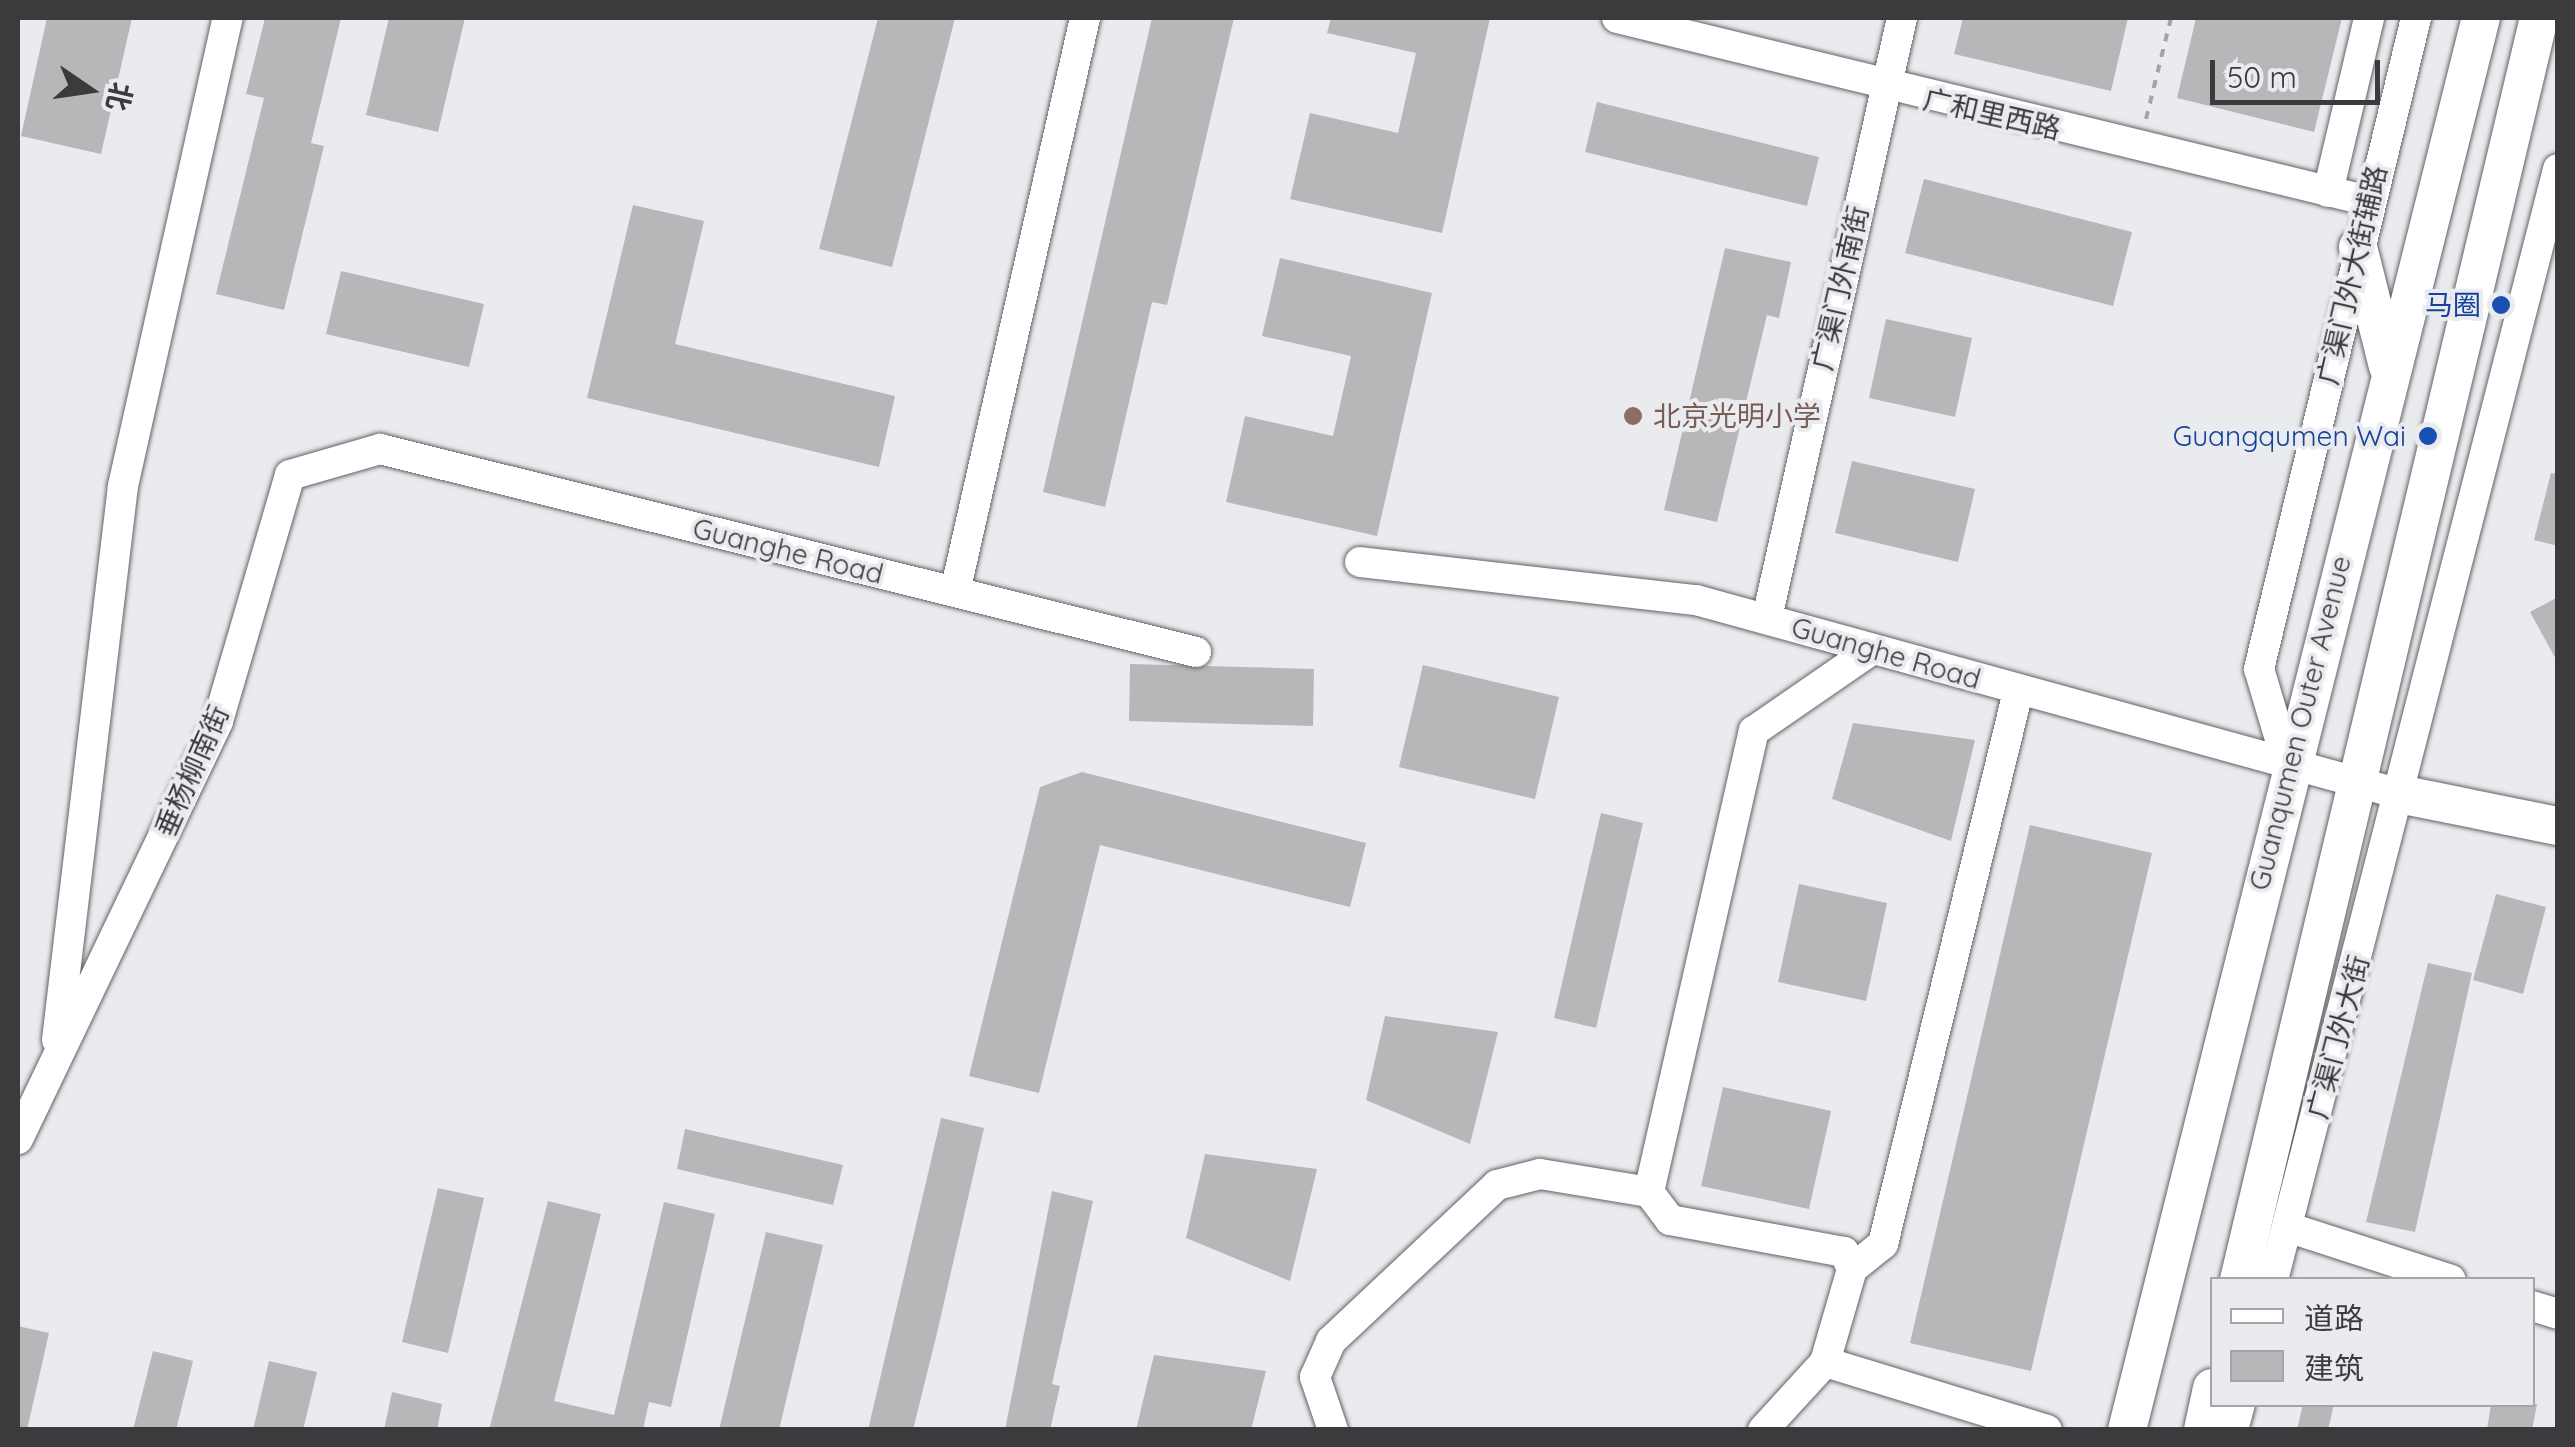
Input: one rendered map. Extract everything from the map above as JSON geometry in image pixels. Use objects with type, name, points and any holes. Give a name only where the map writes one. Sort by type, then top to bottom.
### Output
[{"type":"main road","name":"Guanqumen Outer Avenue","points":[[2126,1430],[2288,766],[2481,18]]},
{"type":"main road","points":[[2239,1277],[2538,18]]},
{"type":"main road","points":[[2358,247],[2389,373]]},
{"type":"main road","points":[[2404,794],[2558,826]]},
{"type":"main road","points":[[2202,1430],[2210,1396]]},
{"type":"street","points":[[54,1062],[122,486],[228,18]]},
{"type":"street","points":[[955,592],[1085,18]]},
{"type":"street","name":"广和里西路","points":[[1617,18],[1884,89],[2369,201]]},
{"type":"street","name":"广渠门外南街","points":[[1767,618],[1902,18]]},
{"type":"street","points":[[2328,192],[2369,18]]},
{"type":"street","name":"广渠门外大街辅路","points":[[2288,766],[2259,669],[2416,18]]},
{"type":"street","points":[[2404,794],[2558,170]]},
{"type":"street","name":"垂杨柳南街","points":[[18,1139],[218,722],[283,488],[290,475],[380,450]]},
{"type":"street","name":"Guanghe Road","points":[[380,450],[1196,652]]},
{"type":"street","name":"Guanghe Road","points":[[1360,562],[1618,586],[1767,618],[2018,692],[2404,794]]},
{"type":"street","points":[[1649,1192],[1754,731],[1870,650]]},
{"type":"street","points":[[1763,1430],[1826,1362],[1852,1269],[1883,1244],[2018,692]]},
{"type":"street","name":"广渠门外大街","points":[[2274,1277],[2404,794]]},
{"type":"street","points":[[1333,1430],[1316,1377],[1331,1340],[1497,1185],[1540,1174],[1649,1192],[1670,1220],[1822,1245],[1844,1252],[1852,1269]]},
{"type":"street","points":[[2288,1227],[2442,1277]]},
{"type":"street","points":[[1826,1362],[2047,1430]]},
{"type":"path","points":[[2139,148],[2171,18]]},
{"type":"building","points":[[47,18],[132,18],[101,154],[21,136]]},
{"type":"building","points":[[265,18],[341,18],[311,143],[324,146],[284,310],[216,294],[264,98],[246,94]]},
{"type":"building","points":[[389,18],[465,18],[438,132],[366,115]]},
{"type":"building","points":[[878,18],[955,18],[892,267],[819,249]]},
{"type":"building","points":[[1152,18],[1234,18],[1167,305],[1152,302],[1105,507],[1043,492]]},
{"type":"building","points":[[1331,18],[1490,18],[1442,233],[1290,199],[1310,113],[1398,133],[1416,53],[1327,33]]},
{"type":"building","points":[[1963,18],[2128,18],[2111,91],[1954,54]]},
{"type":"building","points":[[2196,18],[2342,18],[2314,132],[2177,98]]},
{"type":"building","points":[[1597,102],[1819,157],[1807,206],[1585,152]]},
{"type":"building","points":[[1924,179],[2132,232],[2113,306],[1905,253]]},
{"type":"building","points":[[633,205],[704,221],[675,344],[895,396],[879,467],[587,398]]},
{"type":"building","points":[[1725,248],[1791,262],[1779,318],[1767,315],[1717,522],[1664,510]]},
{"type":"building","points":[[1280,258],[1432,293],[1377,536],[1226,502],[1245,416],[1333,436],[1351,356],[1262,336]]},
{"type":"building","points":[[341,271],[484,304],[469,367],[326,334]]},
{"type":"building","points":[[1886,319],[1972,338],[1955,417],[1869,398]]},
{"type":"building","points":[[1852,461],[1975,489],[1958,562],[1835,533]]},
{"type":"building","points":[[2551,473],[2558,474],[2558,546],[2534,540]]},
{"type":"building","points":[[2558,597],[2558,663],[2530,612]]},
{"type":"building","points":[[1130,664],[1314,669],[1313,726],[1129,721]]},
{"type":"building","points":[[1423,665],[1559,697],[1535,799],[1399,767]]},
{"type":"building","points":[[1853,723],[1975,740],[1951,841],[1832,799]]},
{"type":"building","points":[[1082,772],[1366,843],[1350,907],[1100,845],[1039,1093],[969,1076],[1040,787]]},
{"type":"building","points":[[1601,813],[1643,823],[1596,1028],[1554,1018]]},
{"type":"building","points":[[2030,825],[2152,853],[2031,1371],[1910,1343]]},
{"type":"building","points":[[1799,884],[1887,903],[1866,1001],[1778,982]]},
{"type":"building","points":[[2496,894],[2546,907],[2523,994],[2473,980]]},
{"type":"building","points":[[2428,963],[2472,973],[2415,1232],[2366,1222]]},
{"type":"building","points":[[1385,1016],[1498,1032],[1470,1144],[1366,1100]]},
{"type":"building","points":[[1723,1087],[1831,1111],[1809,1209],[1701,1186]]},
{"type":"building","points":[[941,1118],[984,1128],[937,1333],[913,1430],[868,1430]]},
{"type":"building","points":[[685,1129],[843,1165],[833,1205],[677,1169]]},
{"type":"building","points":[[1205,1154],[1317,1169],[1290,1281],[1186,1238]]},
{"type":"building","points":[[438,1188],[484,1198],[448,1353],[402,1342]]},
{"type":"building","points":[[1052,1191],[1093,1201],[1052,1384],[1060,1386],[1050,1430],[1005,1430]]},
{"type":"building","points":[[548,1201],[601,1214],[554,1401],[614,1415],[664,1202],[715,1214],[671,1407],[649,1402],[643,1430],[489,1430]]},
{"type":"building","points":[[766,1232],[823,1245],[779,1430],[719,1430]]},
{"type":"building","points":[[18,1326],[49,1333],[27,1430],[18,1430]]},
{"type":"building","points":[[153,1351],[193,1361],[176,1430],[133,1430]]},
{"type":"building","points":[[1154,1355],[1266,1371],[1251,1430],[1136,1430]]},
{"type":"building","points":[[269,1361],[317,1372],[303,1430],[253,1430]]},
{"type":"building","points":[[392,1392],[442,1404],[437,1430],[384,1430]]},
{"type":"building","points":[[2537,1404],[2532,1430],[2487,1430],[2491,1407]]},
{"type":"building","points":[[2302,1407],[2333,1407],[2328,1430],[2297,1430]]},
{"type":"place","name":"马圈","points":[[2501,305]]},
{"type":"place","name":"北京光明小学","points":[[1633,416]]},
{"type":"place","name":"Guangqumen Wai","points":[[2428,436]]}]
